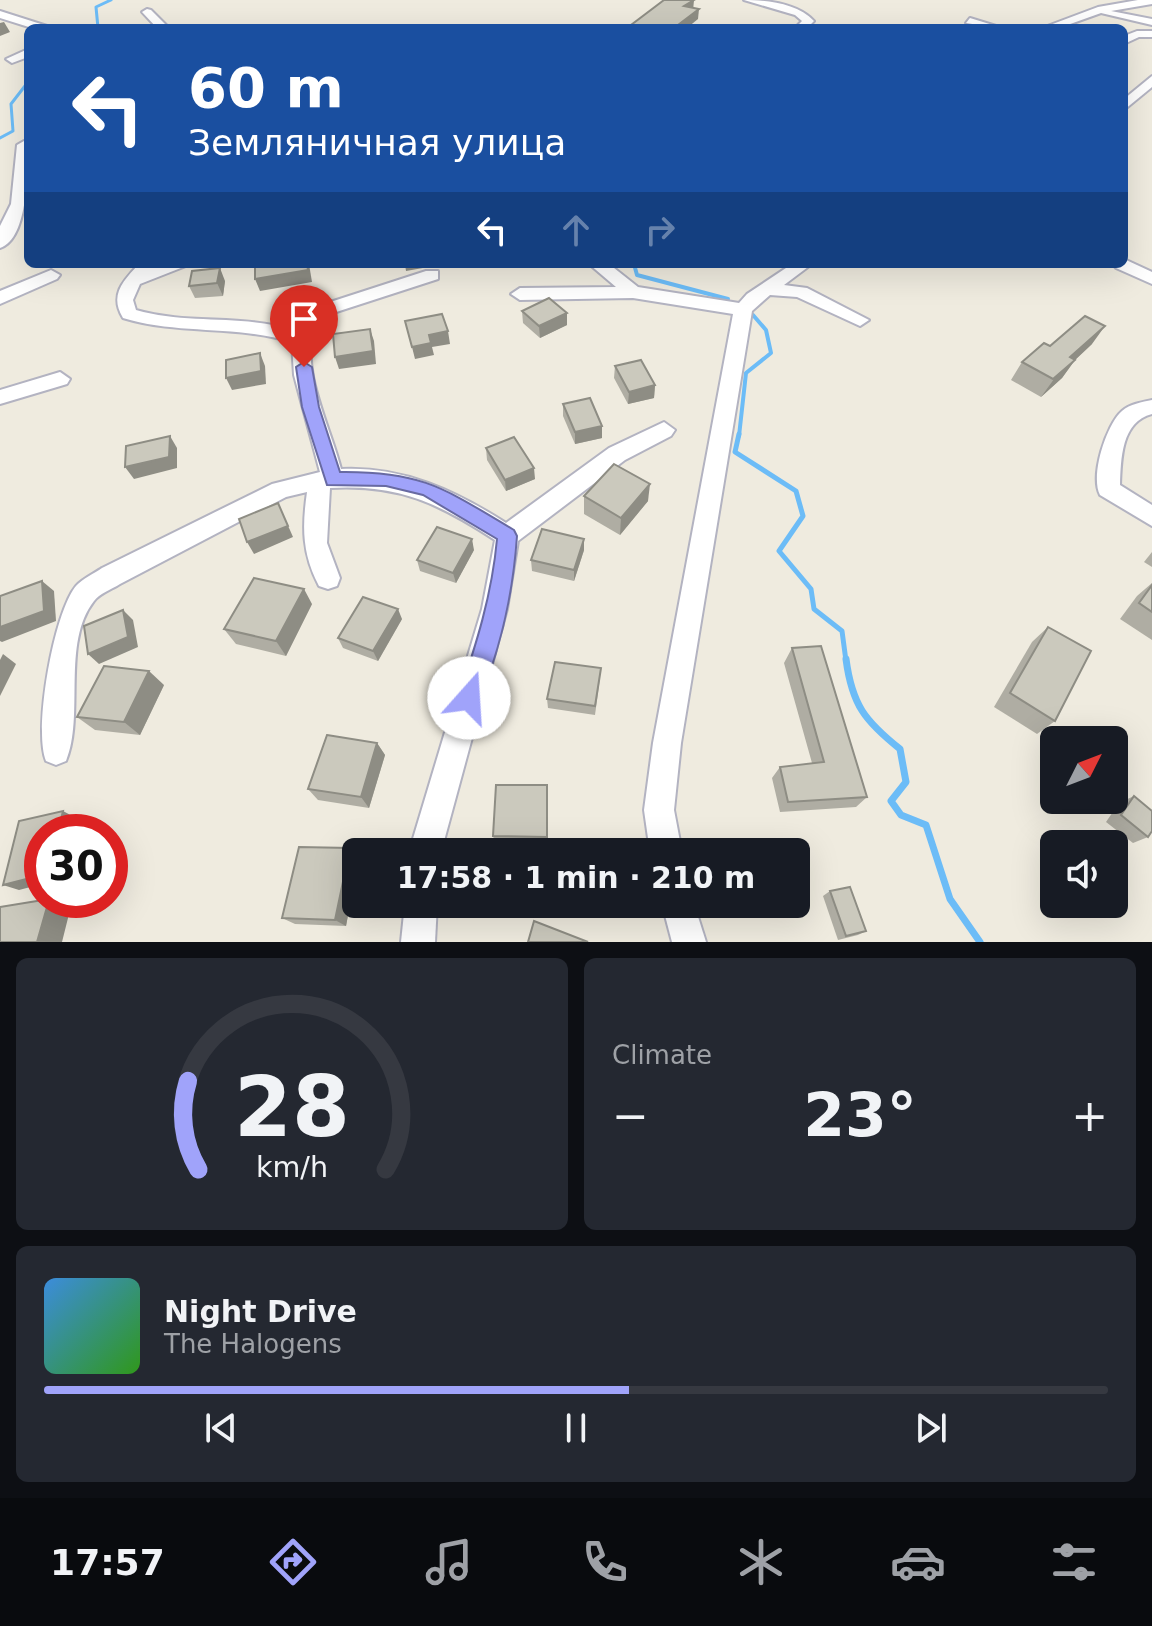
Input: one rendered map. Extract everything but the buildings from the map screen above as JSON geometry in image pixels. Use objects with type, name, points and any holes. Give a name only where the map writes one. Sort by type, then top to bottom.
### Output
[{"type":"street","points":[[749,0],[799,13],[808,21],[805,24]]},
{"type":"street","points":[[1059,24],[1095,11],[1152,1]]},
{"type":"street","points":[[1095,11],[1152,22]]},
{"type":"street","points":[[147,12],[159,24]]},
{"type":"street","points":[[0,14],[31,24]]},
{"type":"street","points":[[970,21],[979,24]]},
{"type":"street","points":[[1128,39],[1137,34],[1152,34]]},
{"type":"street","points":[[12,59],[24,54]]},
{"type":"street","points":[[1128,102],[1152,80]]},
{"type":"street","points":[[0,244],[19,204],[24,145]]},
{"type":"street","points":[[0,210],[0,234]]},
{"type":"street","points":[[0,244],[24,226]]},
{"type":"street","points":[[1128,267],[1152,279]]},
{"type":"street","points":[[145,268],[124,293],[123,302],[129,314],[188,326],[262,326],[300,338]]},
{"type":"street","points":[[135,280],[170,268]]},
{"type":"street","points":[[603,268],[633,292]]},
{"type":"street","points":[[664,838],[659,810],[667,743],[743,310],[797,268]]},
{"type":"street","points":[[0,298],[51,275]]},
{"type":"street","points":[[328,578],[319,564],[313,536],[326,480],[300,338],[306,321],[321,311],[432,275]]},
{"type":"street","points":[[767,289],[801,292],[860,320]]},
{"type":"street","points":[[520,294],[633,292],[743,310]]},
{"type":"street","points":[[0,397],[60,379]]},
{"type":"street","points":[[1152,407],[1139,408],[1119,426],[1111,452],[1108,489],[1152,517]]},
{"type":"street","points":[[429,838],[459,728],[490,638],[504,578],[507,536],[617,454],[664,430]]},
{"type":"street","points":[[56,751],[59,688],[69,628],[85,593],[111,576],[280,490],[326,480],[386,479],[428,488],[507,536]]},
{"type":"street","points":[[418,942],[420,918]]},
{"type":"street","points":[[682,918],[689,942]]},
{"type":"waterway","points":[[98,24],[96,7],[111,0]]},
{"type":"waterway","points":[[0,138],[13,131],[11,104],[24,87]]},
{"type":"waterway","points":[[635,268],[637,275],[728,299]]},
{"type":"waterway","points":[[739,436],[746,373],[771,353],[766,330],[753,315]]},
{"type":"waterway","points":[[739,434],[735,452],[796,491],[803,516],[779,551],[811,589],[814,609],[842,631],[846,661]]},
{"type":"waterway","points":[[846,659],[852,689],[862,711],[900,749],[906,782],[891,801],[901,815],[926,825],[950,899],[980,942]]},
{"type":"route","points":[[304,367],[311,407],[329,457],[333,480],[386,479],[428,488],[471,511],[507,536],[504,578],[490,638],[469,698]]}]
